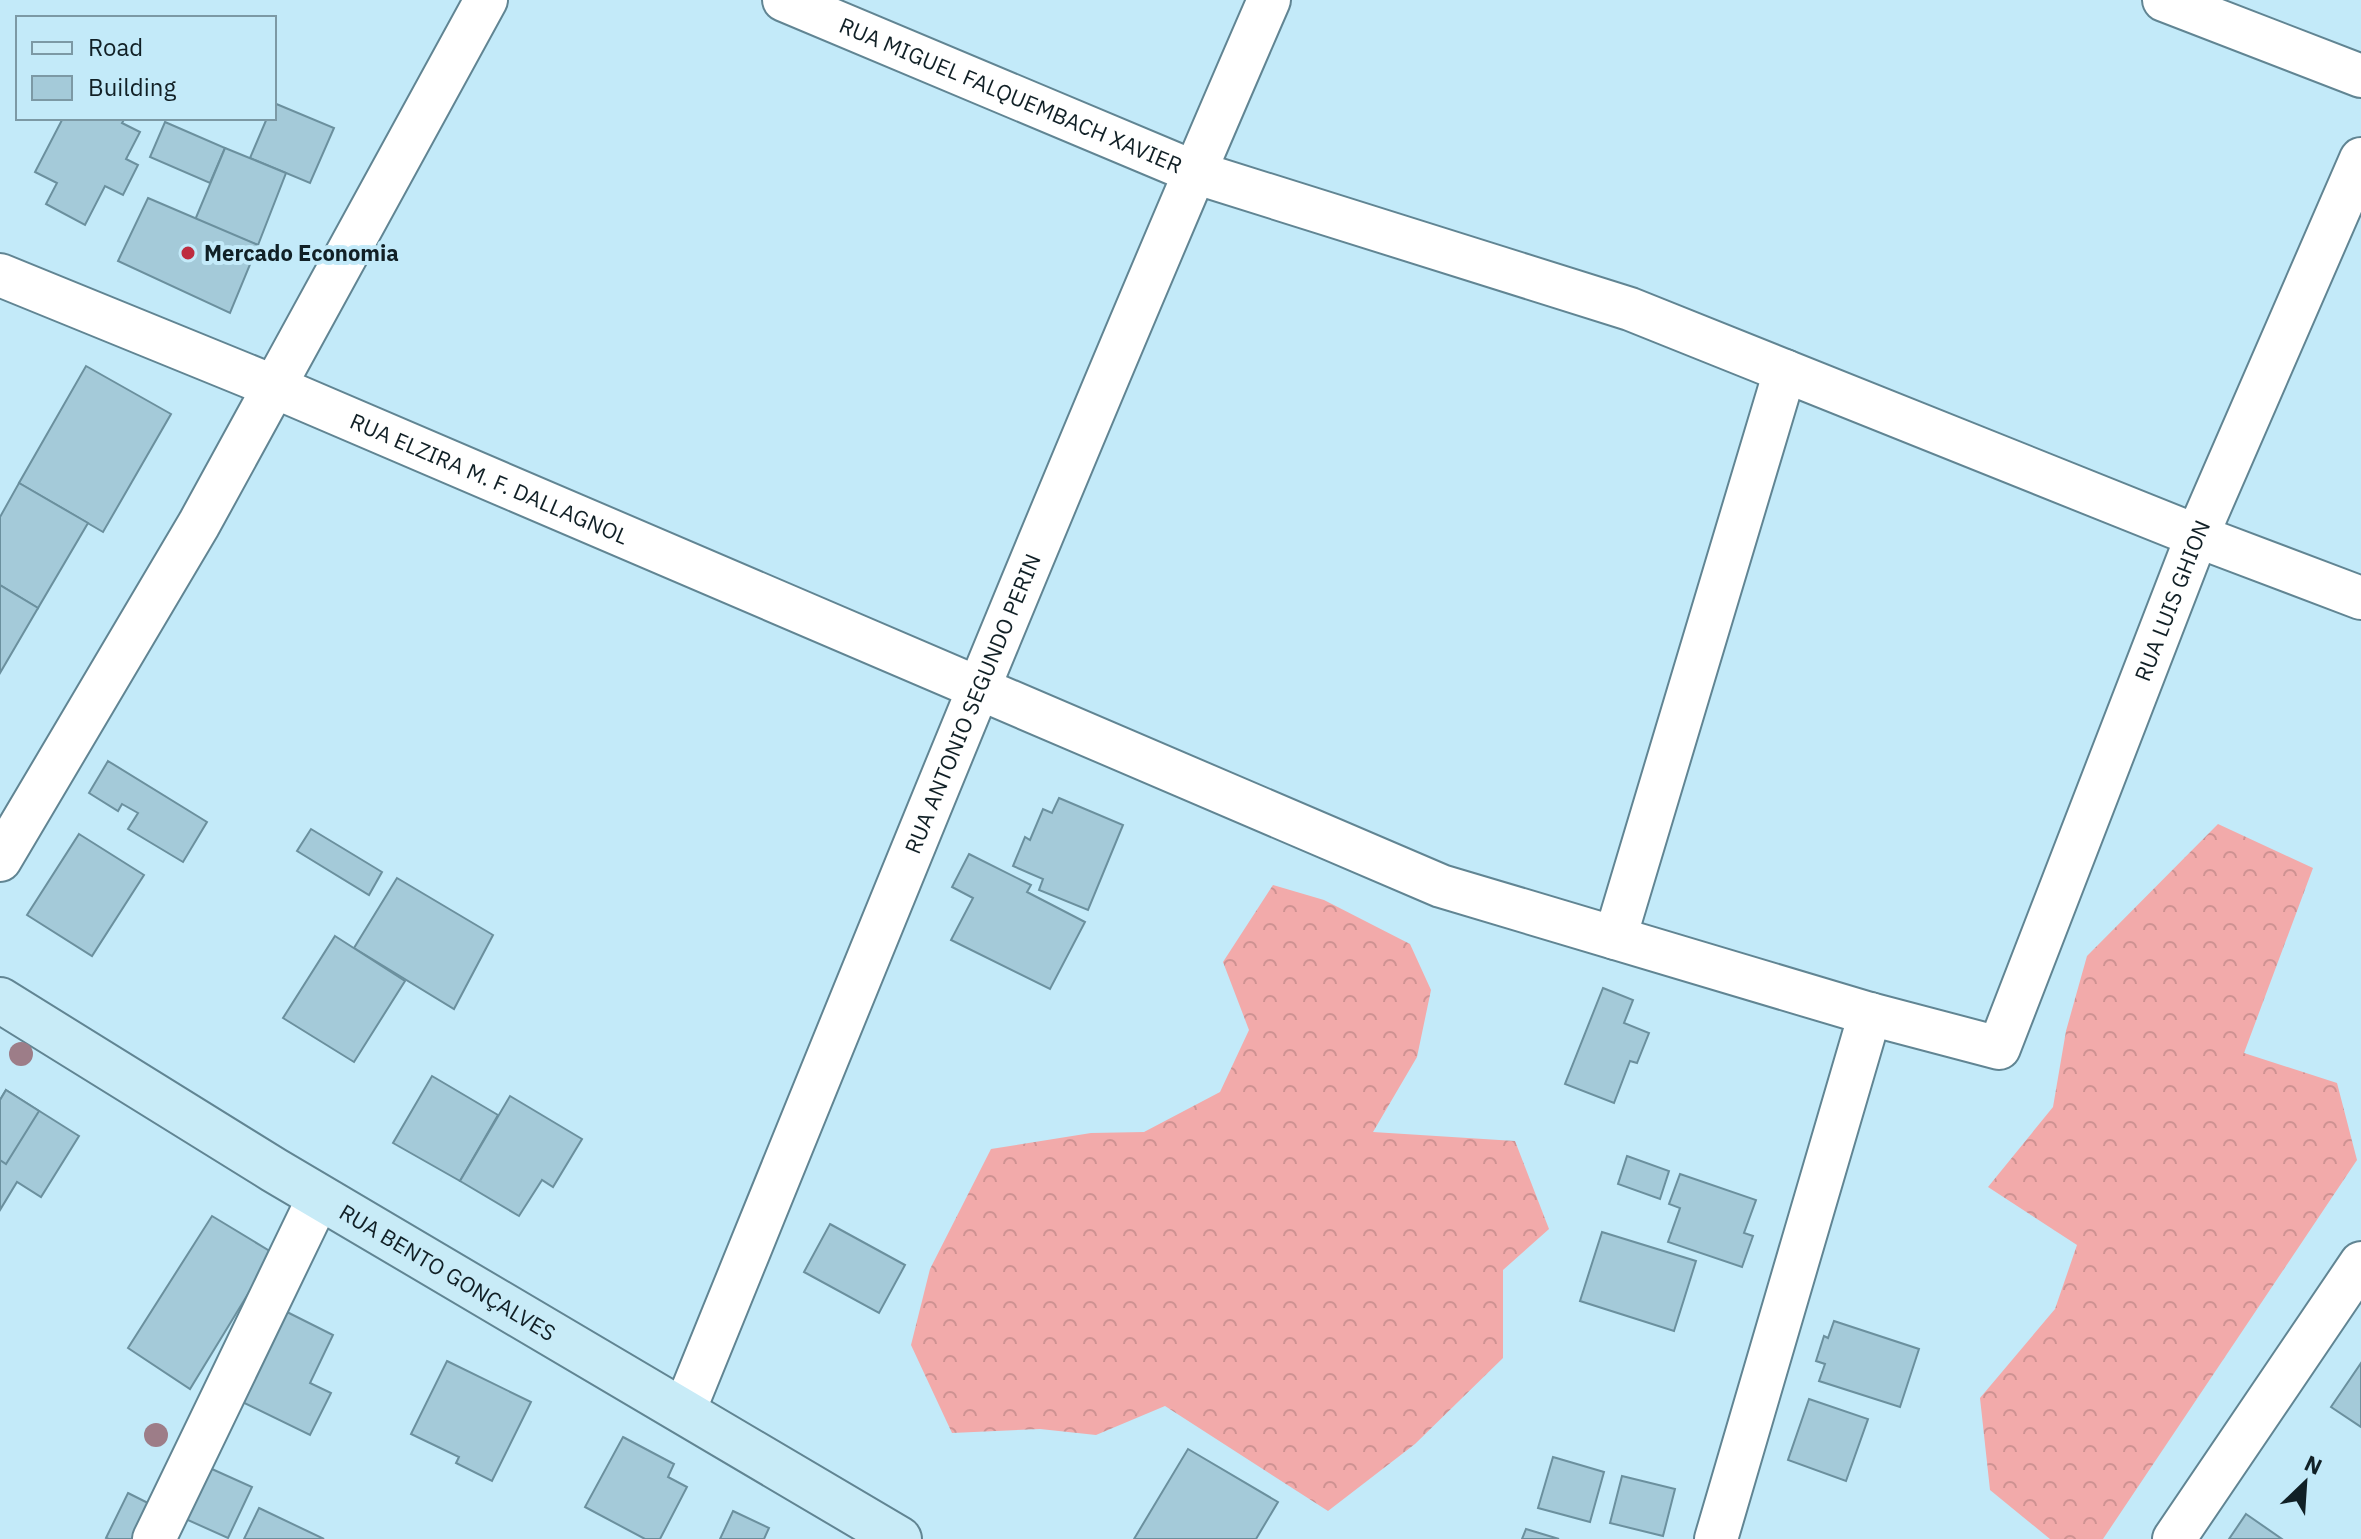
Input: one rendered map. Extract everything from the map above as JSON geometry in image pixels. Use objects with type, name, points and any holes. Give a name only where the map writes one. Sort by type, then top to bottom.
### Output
[{"type":"street","points":[[0,860],[199,524],[486,0]]},
{"type":"street","name":"RUA MIGUEL FALQUEMBACH XAVIER","points":[[784,0],[1194,172],[1630,309],[2197,536],[2361,598]]},
{"type":"street","name":"RUA ANTONIO SEGUNDO PERIN","points":[[684,1411],[977,689],[1269,0]]},
{"type":"street","points":[[2164,0],[2361,76]]},
{"type":"street","name":"RUA LUIS GHION","points":[[1999,1048],[2197,536],[2361,159]]},
{"type":"street","name":"RUA ELZIRA M. F. DALLAGNOL","points":[[0,275],[275,387],[1441,886],[1870,1014],[1999,1048]]},
{"type":"street","points":[[1615,938],[1785,371]]},
{"type":"street","name":"RUA BENTO GONÇALVES","points":[[0,1000],[319,1197],[899,1539]]},
{"type":"street","points":[[1716,1539],[1870,1014]]},
{"type":"street","points":[[154,1539],[319,1197]]},
{"type":"street","points":[[2174,1539],[2361,1263]]},
{"type":"green space","points":[[2218,824],[2313,868],[2244,1053],[2337,1083],[2357,1160],[2103,1539],[2050,1539],[1990,1490],[1980,1398],[2055,1309],[2077,1245],[1988,1187],[2053,1107],[2066,1031],[2087,956]]},
{"type":"green space","points":[[1273,885],[1324,900],[1410,944],[1431,990],[1417,1057],[1373,1132],[1515,1141],[1549,1229],[1503,1270],[1503,1358],[1415,1444],[1328,1511],[1165,1406],[1096,1435],[1040,1429],[952,1433],[911,1345],[930,1269],[991,1149],[1091,1133],[1144,1132],[1220,1092],[1249,1030],[1223,962]]},
{"type":"building","points":[[276,104],[334,128],[310,183],[250,158],[266,120],[276,120]]},
{"type":"building","points":[[62,120],[124,120],[122,123],[140,132],[126,159],[138,165],[123,195],[105,186],[85,225],[46,204],[57,183],[35,172]]},
{"type":"building","points":[[165,122],[225,148],[210,183],[150,157]]},
{"type":"building","points":[[225,148],[286,173],[258,245],[195,220]]},
{"type":"building","name":"Mercado Economia","points":[[148,198],[258,245],[230,313],[118,261]]},
{"type":"building","points":[[86,366],[171,414],[103,532],[19,483]]},
{"type":"building","points":[[19,483],[88,523],[38,608],[0,585],[0,517]]},
{"type":"building","points":[[0,585],[38,608],[0,673]]},
{"type":"building","points":[[108,761],[207,822],[183,862],[128,829],[138,813],[122,804],[118,811],[89,793]]},
{"type":"building","points":[[1059,798],[1123,825],[1088,910],[1039,890],[1043,879],[1013,866],[1025,837],[1030,840],[1043,809],[1052,813]]},
{"type":"building","points":[[311,829],[382,872],[369,895],[297,851]]},
{"type":"building","points":[[79,834],[144,875],[92,956],[27,915]]},
{"type":"building","points":[[969,854],[1031,885],[1027,892],[1085,922],[1050,989],[951,940],[973,898],[952,887]]},
{"type":"building","points":[[397,878],[493,935],[454,1009],[354,948]]},
{"type":"building","points":[[335,936],[405,981],[354,1062],[283,1018]]},
{"type":"building","points":[[1603,988],[1633,1000],[1624,1023],[1649,1033],[1637,1063],[1630,1061],[1614,1103],[1565,1084]]},
{"type":"building","points":[[432,1076],[498,1115],[460,1181],[393,1143]]},
{"type":"building","points":[[6,1090],[79,1136],[41,1197],[17,1182],[0,1210],[0,1100]]},
{"type":"building","points":[[6,1090],[39,1111],[6,1164],[0,1160],[0,1100]]},
{"type":"building","points":[[510,1096],[582,1139],[553,1187],[542,1180],[519,1216],[460,1181]]},
{"type":"building","points":[[1627,1156],[1669,1171],[1660,1199],[1618,1184]]},
{"type":"building","points":[[1680,1174],[1756,1200],[1744,1233],[1753,1236],[1742,1267],[1668,1242],[1680,1208],[1669,1204]]},
{"type":"building","points":[[212,1216],[273,1253],[190,1389],[128,1348]]},
{"type":"building","points":[[830,1224],[905,1265],[879,1313],[804,1272]]},
{"type":"building","points":[[1602,1232],[1696,1261],[1674,1331],[1580,1301]]},
{"type":"building","points":[[275,1306],[333,1335],[310,1383],[331,1393],[310,1435],[232,1397]]},
{"type":"building","points":[[1834,1321],[1919,1349],[1900,1407],[1819,1381],[1825,1364],[1816,1361],[1824,1336],[1828,1338]]},
{"type":"building","points":[[447,1361],[531,1402],[492,1481],[456,1463],[459,1457],[411,1434]]},
{"type":"building","points":[[2361,1363],[2361,1427],[2331,1407]]},
{"type":"building","points":[[1809,1399],[1868,1419],[1846,1481],[1788,1460]]},
{"type":"building","points":[[623,1437],[674,1464],[668,1477],[687,1487],[660,1539],[645,1539],[585,1507]]},
{"type":"building","points":[[1188,1449],[1278,1502],[1256,1539],[1134,1539]]},
{"type":"building","points":[[1553,1457],[1604,1472],[1590,1522],[1538,1508]]},
{"type":"building","points":[[203,1465],[252,1487],[228,1538],[179,1516]]},
{"type":"building","points":[[1622,1476],[1675,1489],[1663,1536],[1610,1523]]},
{"type":"building","points":[[128,1493],[156,1507],[141,1539],[106,1538]]},
{"type":"building","points":[[259,1508],[324,1539],[244,1539]]},
{"type":"building","points":[[733,1511],[769,1528],[764,1539],[720,1539]]},
{"type":"building","points":[[2246,1514],[2282,1539],[2229,1539]]},
{"type":"building","points":[[1526,1529],[1559,1539],[1522,1539]]},
{"type":"place","name":"Mercado Economia","points":[[188,253]]}]
